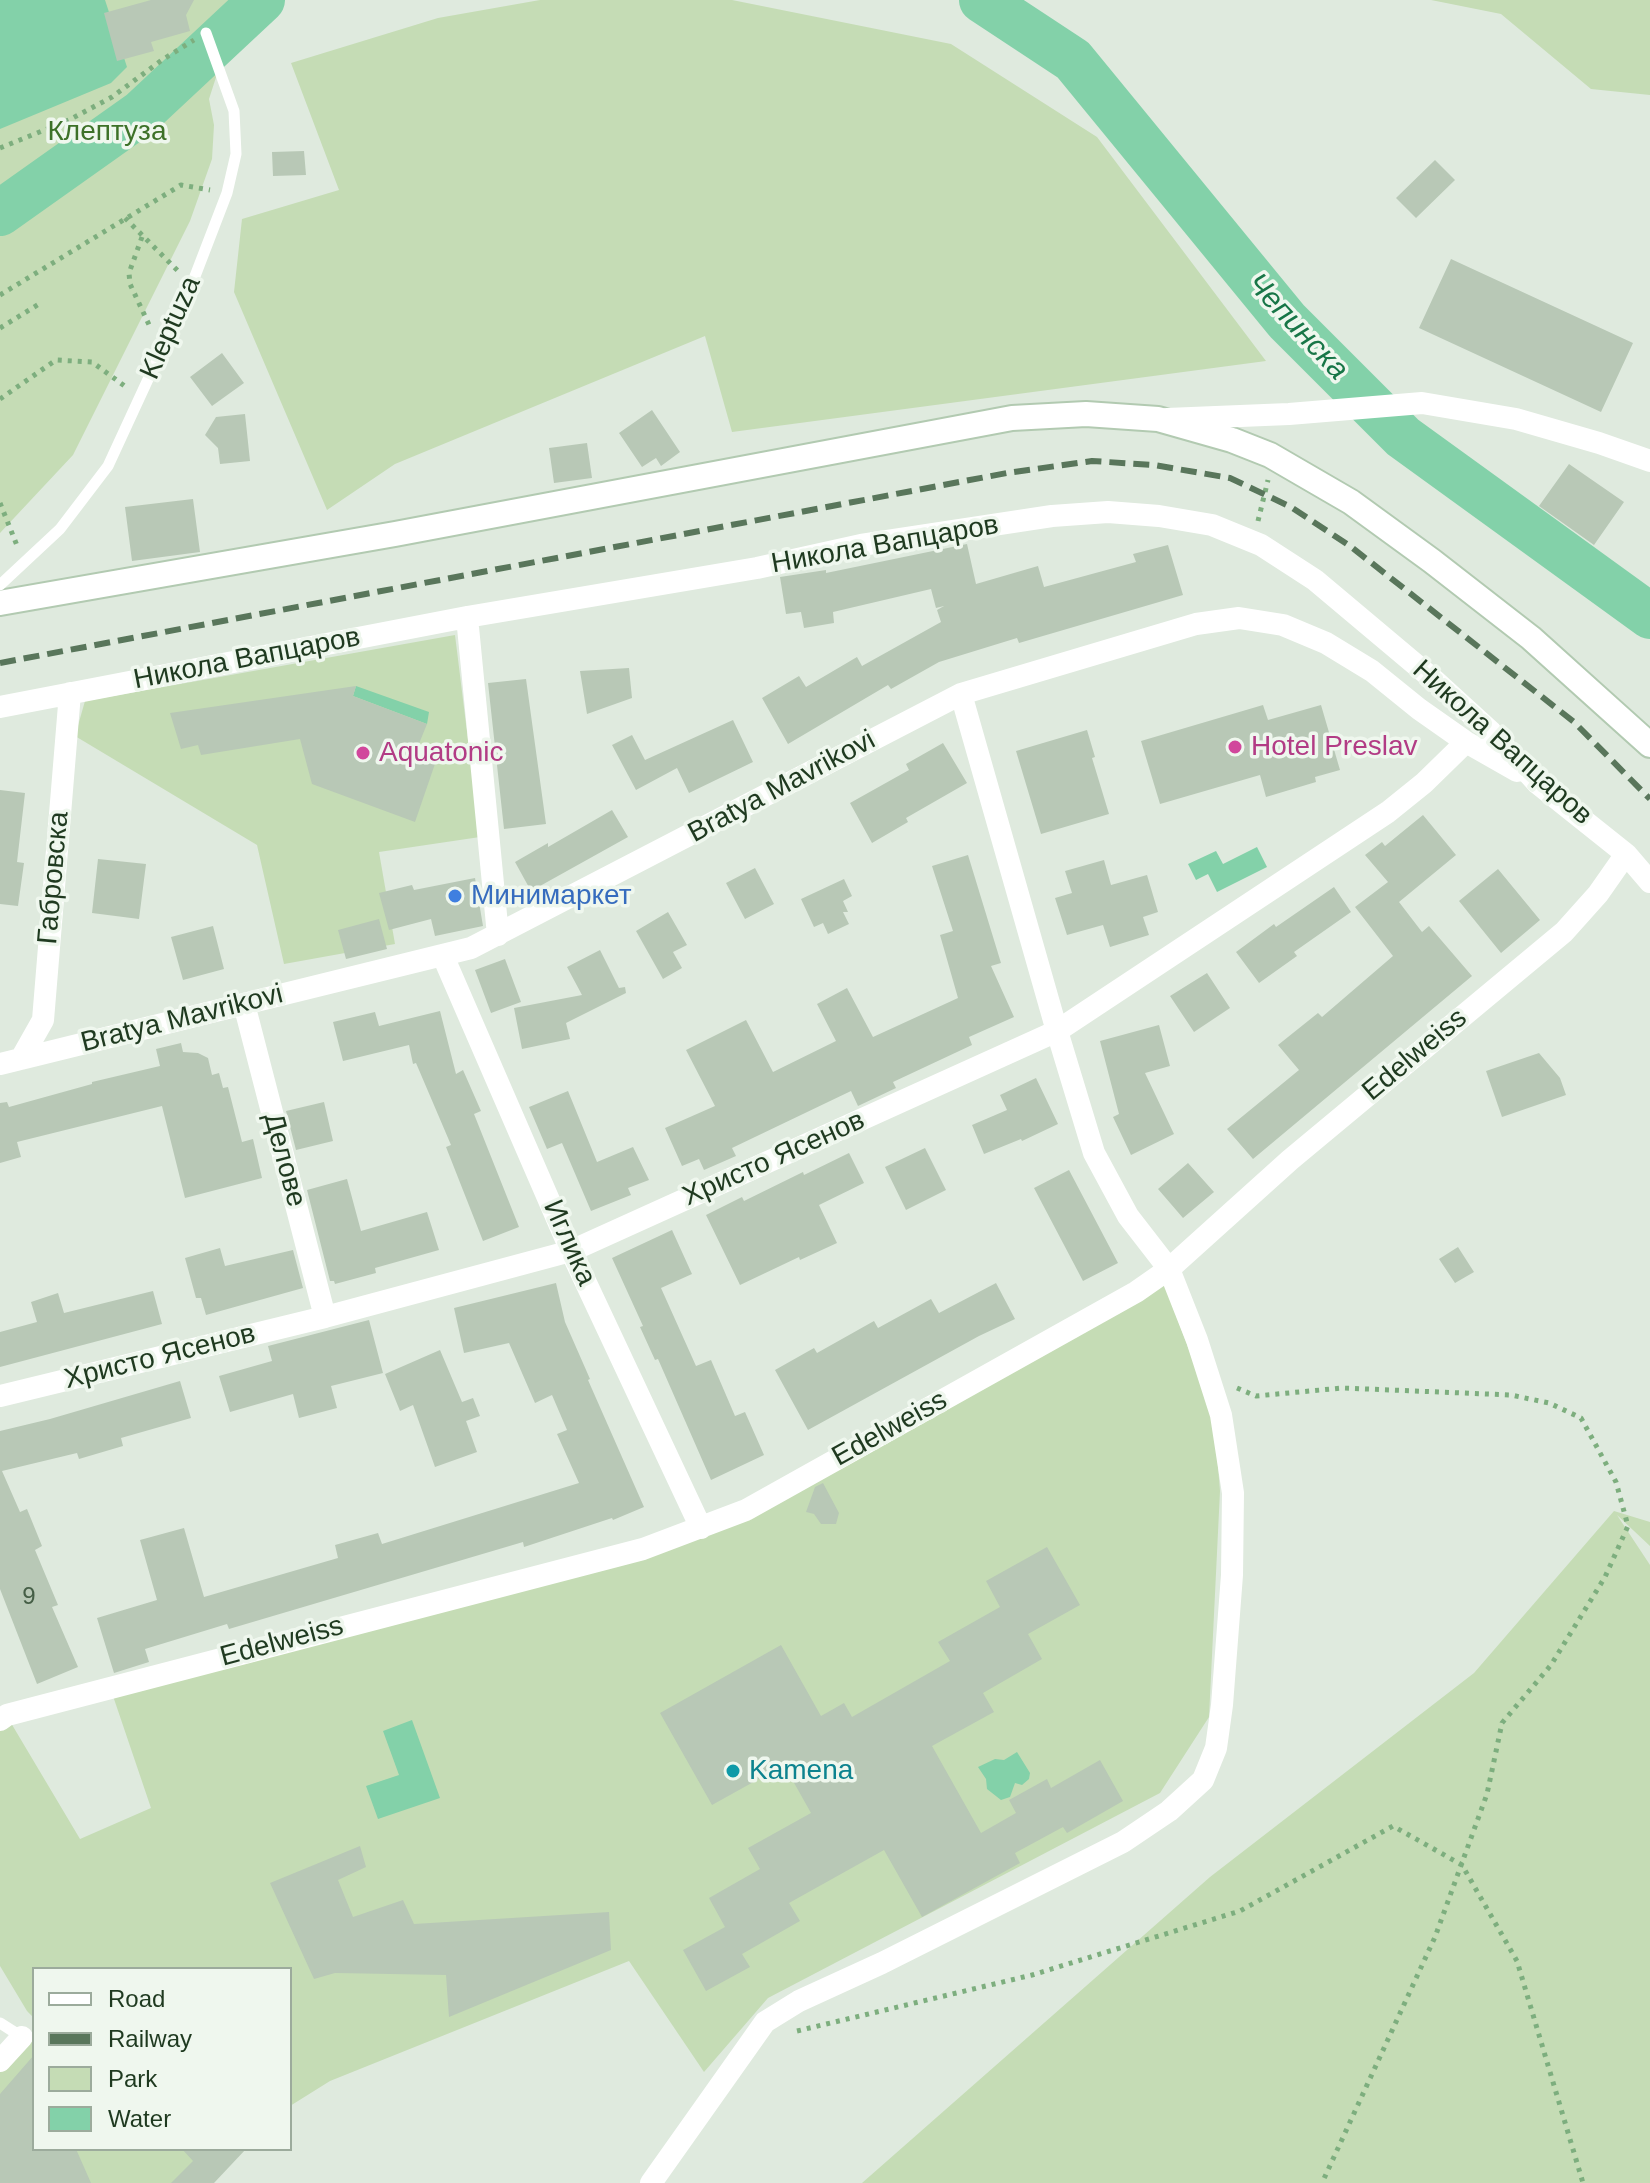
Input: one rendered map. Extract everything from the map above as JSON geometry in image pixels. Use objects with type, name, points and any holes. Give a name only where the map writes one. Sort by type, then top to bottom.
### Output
[{"type":"street","points":[[0,603],[411,531],[1012,418],[1086,414],[1158,419],[1289,414],[1422,403],[1516,419],[1650,461]]},
{"type":"street","points":[[1158,419],[1232,440],[1270,455],[1351,502],[1531,638],[1650,745]]},
{"type":"street","name":"Никола Вапцаров","points":[[0,707],[861,545],[1052,516],[1108,512],[1159,516],[1212,525],[1261,545],[1315,580],[1381,633],[1491,732],[1537,783],[1626,854],[1650,882]]},
{"type":"street","points":[[467,617],[498,935]]},
{"type":"street","name":"Bratya Mavrikovi","points":[[11,1062],[443,956],[498,935],[961,694],[1196,624],[1239,618],[1283,625],[1326,643],[1372,671],[1466,742],[1537,783]]},
{"type":"street","name":"Габровска","points":[[11,1062],[43,1020],[70,693]]},
{"type":"street","points":[[651,2183],[765,2022],[799,2001],[882,1963],[1123,1842],[1169,1811],[1203,1780],[1216,1748],[1232,1575],[1233,1493],[1221,1415],[1197,1340],[1169,1269],[1128,1216],[1094,1153],[961,694]]},
{"type":"street","name":"Христо Ясенов","points":[[0,1396],[325,1317],[571,1251],[1057,1031],[1388,812],[1424,783],[1466,742]]},
{"type":"street","name":"Edelweiss","points":[[2,1711],[643,1549],[746,1510],[1136,1292],[1169,1269],[1290,1160],[1564,932],[1598,894],[1626,854]]},
{"type":"street","name":"Иглика","points":[[443,956],[571,1251],[701,1528]]},
{"type":"street","name":"Делове","points":[[244,1004],[325,1317]]},
{"type":"street","points":[[0,2061],[22,2037]]},
{"type":"lane","name":"Kleptuza","points":[[0,585],[60,529],[108,466],[192,284],[227,193],[236,154],[234,111],[208,35]]},
{"type":"lane","points":[[0,2023],[22,2037]]},
{"type":"path","points":[[0,148],[69,120],[112,97],[162,60],[208,35]]},
{"type":"path","points":[[0,295],[181,185],[227,193]]},
{"type":"path","points":[[125,218],[192,284]]},
{"type":"path","points":[[142,237],[129,273],[130,284],[161,349]]},
{"type":"path","points":[[0,328],[39,304]]},
{"type":"path","points":[[0,399],[56,360],[92,362],[140,397]]},
{"type":"path","points":[[1261,545],[1258,524],[1270,472],[1270,455]]},
{"type":"path","points":[[0,503],[25,564]]},
{"type":"path","points":[[1232,1387],[1256,1396],[1342,1388],[1511,1395],[1549,1403],[1581,1418],[1616,1482],[1628,1526],[1605,1577],[1551,1665],[1502,1723],[1487,1794],[1435,1937],[1322,2183]]},
{"type":"path","points":[[789,2035],[802,2029],[1032,1975],[1240,1911],[1393,1826],[1462,1865],[1517,1961],[1583,2183]]},
{"type":"green space","name":"Клептуза","points":[[0,0],[241,0],[209,99],[214,125],[212,159],[190,221],[73,455],[0,533]]},
{"type":"green space","points":[[540,0],[732,0],[951,44],[1097,137],[1266,361],[732,432],[705,336],[395,464],[327,510],[234,292],[242,219],[339,190],[291,63],[438,18]]},
{"type":"green space","points":[[1431,0],[1650,0],[1650,95],[1591,89],[1501,14]]},
{"type":"green space","points":[[455,635],[480,837],[379,852],[395,944],[284,964],[257,845],[75,736],[85,701]]},
{"type":"green space","points":[[1164,1283],[1214,1417],[1220,1491],[1209,1717],[1160,1793],[768,1998],[704,2072],[629,1961],[330,2081],[292,2105],[292,1967],[32,1967],[32,2016],[27,2011],[0,1966],[0,1730],[11,1723],[80,1839],[151,1808],[113,1696],[622,1562]]},
{"type":"green space","points":[[1614,1511],[1650,1522],[1650,1546],[1617,1515],[1650,1565],[1650,2183],[862,2183],[1210,1877],[1474,1673]]},
{"type":"green space","points":[[32,2034],[32,2151],[237,2151],[208,2183],[0,2183],[0,2061],[22,2037]]},
{"type":"water","name":"Клептуза","points":[[0,0],[105,0],[127,67],[111,83],[0,129]]},
{"type":"water","points":[[356,686],[429,712],[427,724],[353,696]]},
{"type":"water","points":[[1257,847],[1267,867],[1217,892],[1208,874],[1196,880],[1188,864],[1216,851],[1223,864]]},
{"type":"water","points":[[412,1720],[440,1798],[378,1819],[366,1786],[399,1775],[383,1731]]},
{"type":"water","points":[[1017,1752],[1030,1773],[1029,1779],[1022,1785],[1015,1783],[1010,1797],[1001,1800],[987,1789],[986,1779],[978,1767],[995,1759],[1004,1760]]},
{"type":"building","points":[[151,0],[194,0],[186,15],[190,31],[151,42],[154,51],[117,61],[104,13]]},
{"type":"building","points":[[304,151],[306,175],[273,176],[272,152]]},
{"type":"building","points":[[1435,160],[1455,180],[1416,218],[1396,198]]},
{"type":"building","points":[[1451,259],[1633,343],[1601,412],[1419,328]]},
{"type":"building","points":[[222,353],[244,383],[212,406],[190,377]]},
{"type":"building","points":[[652,410],[680,452],[661,466],[656,458],[642,467],[619,433]]},
{"type":"building","points":[[245,414],[250,461],[220,464],[218,448],[205,435],[216,417]]},
{"type":"building","points":[[587,443],[592,478],[554,483],[549,448]]},
{"type":"building","points":[[1569,464],[1624,502],[1594,545],[1539,506]]},
{"type":"building","points":[[193,499],[200,552],[132,561],[125,507]]},
{"type":"building","points":[[967,544],[976,584],[1038,566],[1044,587],[1136,562],[1133,554],[1168,545],[1183,595],[1019,643],[1017,638],[939,662],[891,689],[888,685],[788,744],[762,698],[799,676],[806,687],[857,657],[862,666],[941,622],[937,610],[944,606],[936,608],[931,589],[833,612],[834,623],[804,628],[801,612],[786,614],[780,577],[826,570],[826,573]]},
{"type":"building","points":[[629,668],[632,698],[587,714],[580,671]]},
{"type":"building","points":[[526,679],[546,824],[504,829],[488,683]]},
{"type":"building","name":"Aquatonic","points":[[356,686],[353,696],[427,724],[416,751],[437,758],[415,822],[312,784],[300,739],[201,755],[198,745],[181,749],[170,713]]},
{"type":"building","points":[[1263,705],[1268,720],[1321,705],[1340,770],[1315,777],[1316,782],[1266,797],[1260,775],[1160,804],[1141,741]]},
{"type":"building","points":[[733,720],[753,762],[689,793],[677,768],[636,790],[612,745],[632,735],[645,760]]},
{"type":"building","points":[[1087,730],[1109,814],[1041,834],[1016,751]]},
{"type":"building","points":[[943,743],[967,783],[906,818],[908,822],[872,843],[850,803],[909,770],[906,764]]},
{"type":"building","points":[[0,790],[25,793],[17,862],[24,863],[18,906],[0,904]]},
{"type":"building","points":[[612,810],[628,837],[531,891],[515,862]]},
{"type":"building","points":[[1423,815],[1456,855],[1399,902],[1422,932],[1429,926],[1472,976],[1253,1159],[1227,1129],[1299,1070],[1278,1045],[1318,1013],[1322,1017],[1393,956],[1355,907],[1388,882],[1365,855],[1382,842],[1385,846]]},
{"type":"building","points":[[968,855],[1001,963],[991,966],[1014,1017],[969,1037],[972,1045],[893,1082],[896,1088],[858,1106],[851,1091],[732,1148],[736,1156],[704,1170],[699,1159],[682,1166],[665,1128],[715,1106],[686,1050],[746,1020],[773,1072],[836,1041],[817,1004],[847,988],[873,1037],[958,998],[940,935],[953,931],[932,866]]},
{"type":"building","points":[[98,859],[146,864],[139,919],[92,913]]},
{"type":"building","points":[[1104,860],[1111,885],[1147,875],[1158,912],[1143,917],[1149,935],[1110,947],[1103,925],[1067,935],[1055,898],[1072,893],[1065,871]]},
{"type":"building","points":[[755,868],[774,904],[745,919],[726,883]]},
{"type":"building","points":[[1498,869],[1540,920],[1501,953],[1459,901]]},
{"type":"building","points":[[475,878],[483,926],[435,936],[431,919],[389,930],[379,893],[412,885],[414,890]]},
{"type":"building","points":[[844,879],[852,896],[843,901],[848,912],[843,912],[849,924],[828,934],[823,923],[814,927],[801,899]]},
{"type":"building","points":[[1334,887],[1351,912],[1294,952],[1297,956],[1259,983],[1236,952]]},
{"type":"building","points":[[668,912],[687,945],[673,952],[682,968],[663,979],[636,931]]},
{"type":"building","points":[[379,919],[387,949],[346,959],[338,930]]},
{"type":"building","points":[[213,926],[224,969],[183,980],[171,937]]},
{"type":"building","points":[[600,950],[619,988],[625,987],[626,993],[566,1023],[570,1039],[522,1049],[514,1008],[582,995],[567,967]]},
{"type":"building","points":[[505,959],[521,1002],[491,1013],[475,970]]},
{"type":"building","points":[[1207,973],[1230,1008],[1194,1032],[1170,996]]},
{"type":"building","points":[[440,1011],[456,1074],[463,1070],[481,1111],[474,1114],[519,1227],[483,1241],[446,1147],[451,1145],[416,1063],[413,1064],[409,1045],[343,1061],[333,1022],[375,1012],[379,1026]]},
{"type":"building","points":[[1159,1025],[1170,1066],[1145,1073],[1174,1134],[1131,1155],[1113,1117],[1119,1114],[1100,1041]]},
{"type":"building","points":[[181,1043],[183,1052],[198,1053],[208,1058],[212,1075],[219,1073],[223,1088],[228,1087],[242,1142],[253,1139],[262,1178],[185,1198],[162,1106],[17,1142],[21,1157],[0,1163],[0,1103],[7,1102],[9,1107],[160,1066],[156,1049]]},
{"type":"building","points":[[1539,1053],[1560,1078],[1566,1095],[1502,1117],[1486,1071]]},
{"type":"building","points":[[1036,1078],[1058,1124],[984,1154],[972,1125],[1007,1110],[1000,1095]]},
{"type":"building","points":[[568,1091],[597,1162],[633,1147],[649,1180],[628,1188],[631,1195],[591,1211],[562,1143],[547,1149],[529,1107]]},
{"type":"building","points":[[324,1102],[333,1141],[296,1150],[286,1111]]},
{"type":"building","points":[[925,1148],[946,1190],[906,1210],[885,1167]]},
{"type":"building","points":[[849,1153],[864,1183],[819,1205],[837,1243],[740,1285],[706,1215]]},
{"type":"building","points":[[1188,1163],[1214,1192],[1183,1218],[1158,1189]]},
{"type":"building","points":[[1069,1170],[1118,1263],[1083,1281],[1034,1188]]},
{"type":"building","points":[[347,1179],[361,1231],[427,1212],[439,1250],[375,1268],[376,1273],[335,1284],[330,1281],[307,1190]]},
{"type":"building","points":[[672,1230],[692,1274],[661,1288],[696,1366],[711,1360],[735,1416],[745,1412],[764,1455],[711,1480],[658,1359],[655,1360],[640,1327],[643,1326],[612,1258]]},
{"type":"building","points":[[1458,1247],[1474,1272],[1455,1283],[1439,1259]]},
{"type":"building","points":[[220,1248],[225,1266],[293,1250],[303,1288],[206,1315],[201,1298],[196,1298],[185,1258]]},
{"type":"building","points":[[556,1283],[565,1322],[644,1507],[613,1520],[524,1547],[523,1542],[229,1629],[227,1624],[145,1649],[149,1662],[114,1673],[97,1618],[157,1600],[140,1540],[184,1528],[204,1597],[338,1558],[335,1545],[378,1533],[382,1544],[579,1483],[557,1434],[567,1430],[552,1395],[535,1403],[509,1343],[464,1353],[454,1308]]},
{"type":"building","points":[[996,1283],[1015,1319],[808,1430],[775,1370],[814,1348],[817,1353],[874,1321],[878,1328],[931,1299],[939,1313]]},
{"type":"building","points":[[153,1291],[162,1324],[0,1367],[0,1332],[37,1322],[31,1302],[58,1293],[64,1313]]},
{"type":"building","points":[[369,1320],[383,1373],[331,1386],[337,1408],[299,1418],[293,1394],[230,1412],[219,1376],[272,1361],[268,1346]]},
{"type":"building","points":[[440,1350],[462,1402],[473,1398],[480,1416],[466,1421],[477,1452],[435,1467],[413,1405],[400,1411],[385,1374]]},
{"type":"building","points":[[180,1381],[191,1418],[121,1438],[123,1446],[79,1459],[77,1453],[2,1471],[20,1512],[27,1509],[42,1546],[35,1550],[58,1605],[52,1607],[78,1667],[37,1684],[0,1589],[0,1431]]},
{"type":"building","points":[[823,1483],[839,1513],[836,1524],[821,1524],[814,1514],[806,1512],[815,1487]]},
{"type":"building","name":"Kamena","points":[[1047,1547],[1080,1605],[1028,1634],[1042,1659],[983,1693],[994,1712],[932,1746],[981,1833],[1016,1813],[1009,1800],[1047,1779],[1051,1788],[1100,1760],[1123,1801],[1067,1833],[1063,1827],[1015,1853],[1020,1863],[922,1917],[884,1850],[789,1903],[800,1921],[742,1954],[750,1967],[706,1991],[683,1950],[725,1927],[709,1898],[760,1869],[748,1848],[811,1813],[784,1765],[712,1805],[660,1713],[781,1645],[821,1716],[844,1703],[852,1717],[950,1661],[938,1642],[1000,1607],[986,1581]]},
{"type":"building","points":[[360,1846],[366,1867],[338,1880],[353,1917],[403,1900],[414,1924],[609,1912],[611,1950],[449,2017],[446,1975],[335,1973],[314,1979],[270,1883]]},
{"type":"building","points":[[32,2057],[32,2151],[77,2151],[91,2183],[0,2183],[0,2094]]},
{"type":"building","points":[[184,2151],[244,2151],[214,2183],[171,2183],[193,2161]]},
{"type":"waterway","name":"Чепинска","points":[[0,213],[141,113],[262,0]]},
{"type":"waterway","name":"Чепинска","points":[[982,0],[1073,60],[1287,321],[1403,437],[1650,616]]},
{"type":"railway","points":[[0,663],[1007,473],[1092,461],[1154,465],[1230,478],[1291,507],[1350,546],[1574,722],[1650,799]]},
{"type":"place","name":"Hotel Preslav","points":[[1235,747]]},
{"type":"place","name":"Aquatonic","points":[[363,753]]},
{"type":"place","name":"Минимаркет","points":[[455,896]]},
{"type":"place","name":"Kamena","points":[[733,1771]]}]
